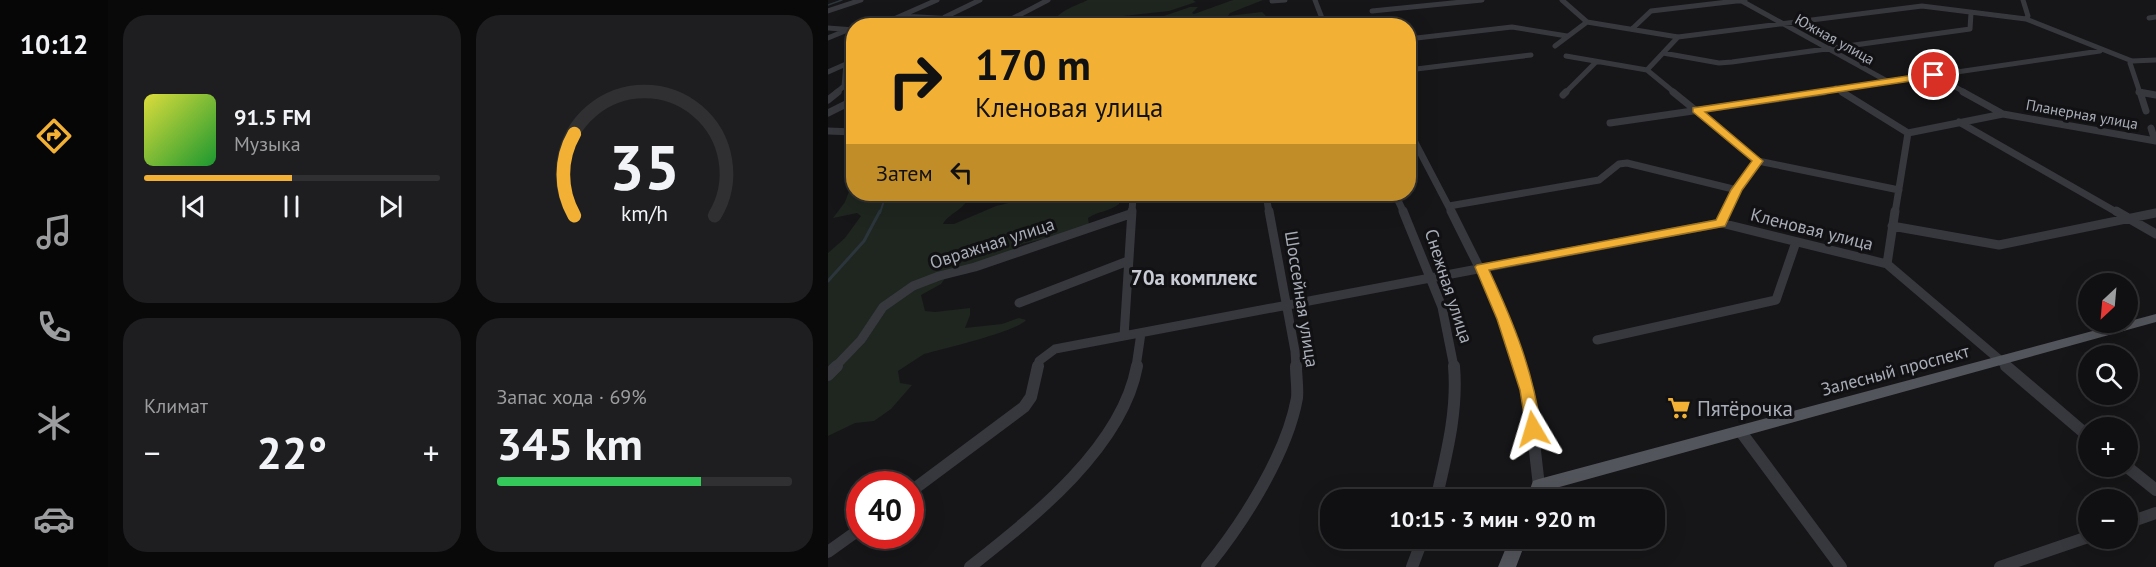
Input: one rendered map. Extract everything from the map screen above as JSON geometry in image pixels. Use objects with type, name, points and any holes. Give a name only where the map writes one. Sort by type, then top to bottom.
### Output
[{"type":"main road","name":"Залесный проспект","points":[[1550,489],[1741,432],[2156,318]]},
{"type":"main road","points":[[1507,567],[1514,549]]},
{"type":"street","points":[[828,12],[861,0]]},
{"type":"street","points":[[896,18],[938,0]]},
{"type":"street","points":[[901,16],[943,18],[980,0]]},
{"type":"street","points":[[1014,18],[1048,0]]},
{"type":"street","points":[[1272,1],[1285,0]]},
{"type":"street","points":[[1315,0],[1322,18]]},
{"type":"street","points":[[1372,11],[1482,0]]},
{"type":"street","points":[[1562,0],[1587,22],[1678,37],[1922,3],[1971,13],[2026,20],[2132,61],[2156,60]]},
{"type":"street","name":"Южная улица","points":[[1740,0],[1887,81]]},
{"type":"street","points":[[1633,28],[1651,11],[1747,0]]},
{"type":"street","points":[[2024,0],[2028,15],[2026,20]]},
{"type":"street","points":[[1663,53],[1719,63],[1828,49],[1970,29],[1971,13]]},
{"type":"street","points":[[2149,18],[2156,17]]},
{"type":"street","points":[[1555,46],[1587,22]]},
{"type":"street","points":[[1416,38],[1512,27],[1567,36]]},
{"type":"street","points":[[828,28],[846,30]]},
{"type":"street","points":[[828,38],[846,32]]},
{"type":"street","points":[[1647,70],[1678,37]]},
{"type":"street","points":[[1610,123],[2103,50]]},
{"type":"street","points":[[1416,69],[1531,54]]},
{"type":"street","points":[[1566,56],[1647,70],[1758,161],[1899,190]]},
{"type":"street","points":[[2132,61],[2130,63],[2146,111]]},
{"type":"street","points":[[1563,95],[1596,62]]},
{"type":"street","points":[[828,72],[846,64],[844,86],[828,100]]},
{"type":"street","points":[[1934,75],[2003,114]]},
{"type":"street","points":[[1836,88],[1908,133],[2003,114]]},
{"type":"street","points":[[2139,92],[2156,95]]},
{"type":"street","points":[[828,113],[846,104]]},
{"type":"street","name":"Планерная улица","points":[[2003,114],[2156,141]]},
{"type":"street","points":[[1959,122],[2156,234]]},
{"type":"street","points":[[2151,128],[2156,141]]},
{"type":"street","points":[[828,131],[846,132]]},
{"type":"street","points":[[1908,133],[1887,264],[2078,427]]},
{"type":"street","points":[[1416,145],[1481,267],[1505,319],[1528,390],[1537,489]]},
{"type":"street","points":[[1721,223],[1737,190],[1758,161]]},
{"type":"street","points":[[1449,206],[1599,180],[1619,164],[1627,163],[1737,190]]},
{"type":"street","points":[[1124,336],[1133,201]]},
{"type":"street","name":"Шоссейная улица","points":[[1207,567],[1228,540],[1280,453],[1297,397],[1295,351],[1267,201]]},
{"type":"street","name":"Снежная улица","points":[[1398,201],[1431,277],[1450,343],[1455,380],[1451,436],[1439,489]]},
{"type":"street","points":[[1892,226],[2000,245],[2156,213]]},
{"type":"street","name":"Овражная улица","points":[[828,375],[864,336],[881,308],[902,294],[938,275],[956,269],[975,267],[1130,214]]},
{"type":"street","name":"Кленовая улица","points":[[924,482],[1024,408],[1031,397],[1042,356],[1063,346],[1112,339],[1286,304],[1721,223],[1887,264]]},
{"type":"street","points":[[1597,340],[1776,300],[1796,242]]},
{"type":"street","points":[[1019,303],[1128,261]]},
{"type":"street","points":[[970,567],[1045,506],[1081,470],[1107,434],[1134,376],[1140,333]]},
{"type":"street","points":[[1741,432],[1841,567]]},
{"type":"street","points":[[2138,476],[2156,490]]},
{"type":"street","points":[[2138,519],[2156,513]]},
{"type":"street","points":[[828,552],[846,539]]},
{"type":"street","points":[[2000,567],[2078,540]]},
{"type":"street","points":[[1412,567],[1419,549]]},
{"type":"shaded area","points":[[1088,0],[1193,0],[1196,2],[1169,11],[1111,18],[1056,18]]},
{"type":"shaded area","points":[[1233,0],[1263,0],[1230,13],[1228,16],[1262,12],[1268,18],[1154,18],[1190,7],[1198,7],[1192,13]]},
{"type":"shaded area","points":[[846,199],[966,201],[943,224],[954,224],[996,206],[1017,201],[1119,201],[1119,204],[1111,209],[1088,218],[1089,225],[1073,232],[1022,244],[1006,254],[946,277],[941,284],[921,295],[925,311],[970,308],[965,328],[1002,324],[1019,318],[1026,320],[995,334],[924,354],[898,371],[900,383],[912,385],[891,409],[874,421],[855,423],[828,436],[828,253],[845,238],[861,216],[857,213],[833,218]]},
{"type":"waterway","points":[[828,5],[842,0]]},
{"type":"waterway","points":[[880,213],[884,201]]},
{"type":"waterway","points":[[828,281],[864,241],[880,211]]},
{"type":"place","name":"Пятёрочка","points":[[1679,408]]},
{"type":"district","name":"70а комплекс","points":[[1194,277]]},
{"type":"route","points":[[1533,429],[1528,390],[1505,319],[1481,267],[1721,223],[1737,190],[1758,161],[1697,110],[1934,75]]}]
